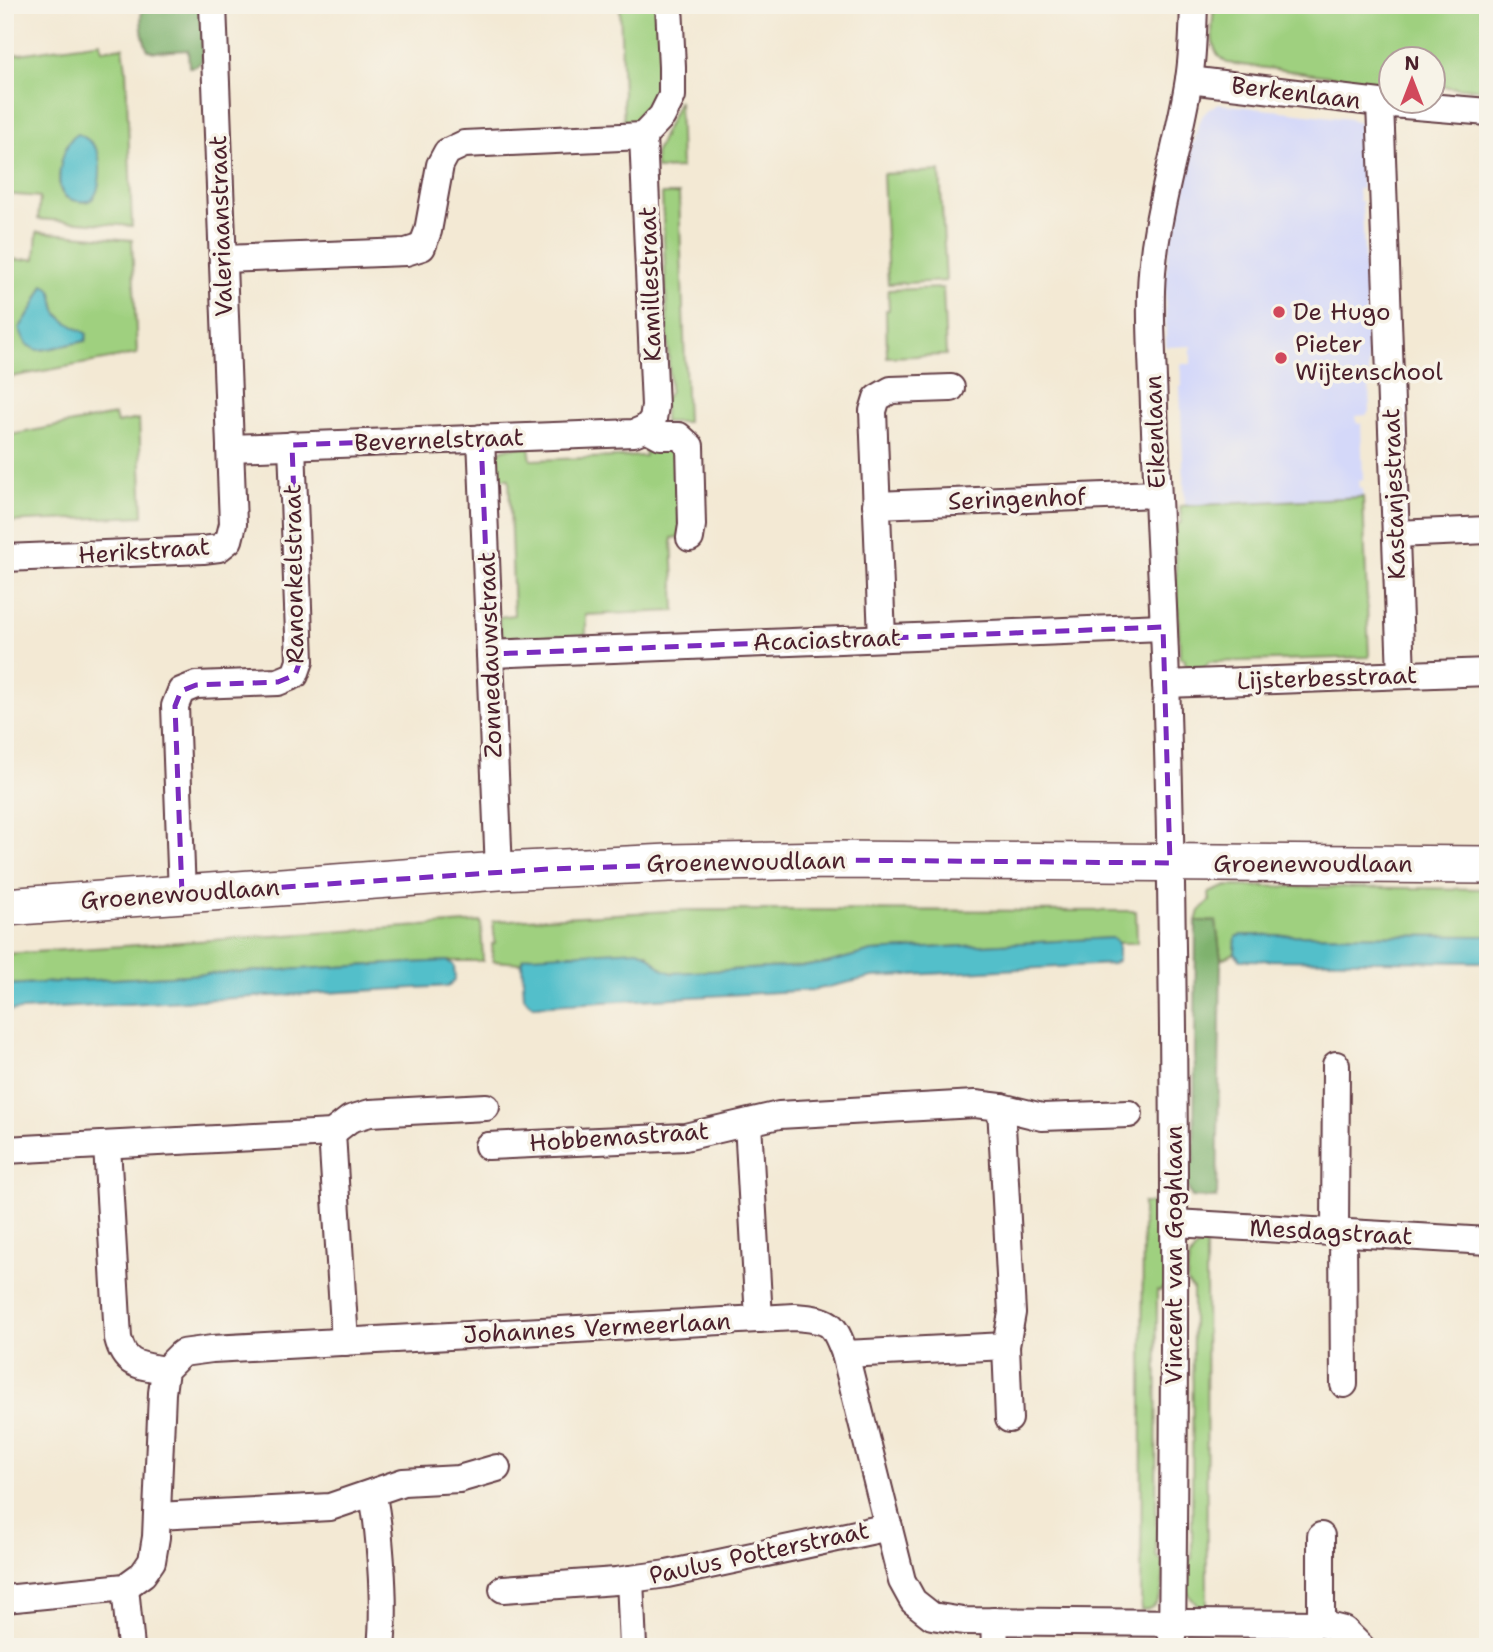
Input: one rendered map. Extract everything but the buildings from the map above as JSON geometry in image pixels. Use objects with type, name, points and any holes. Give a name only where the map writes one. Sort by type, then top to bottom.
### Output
[{"type":"street","name":"Valeriaanstraat","points":[[213,5],[230,448]]},
{"type":"street","points":[[223,259],[406,253],[422,247],[428,231],[440,165],[447,152],[464,144],[643,136],[662,116],[672,96],[669,5]]},
{"type":"street","name":"Eikenlaan","points":[[1170,863],[1166,684],[1151,327],[1153,261],[1189,80],[1194,5]]},
{"type":"street","name":"Berkenlaan","points":[[1189,80],[1378,103]]},
{"type":"street","name":"Berkenlaan","points":[[1448,109],[1488,112]]},
{"type":"street","name":"Kastanjestraat","points":[[1380,116],[1401,675]]},
{"type":"street","name":"Kamillestraat","points":[[643,136],[655,406],[653,418],[646,428]]},
{"type":"street","points":[[882,638],[873,411],[877,398],[891,390],[951,387]]},
{"type":"street","points":[[646,428],[661,436],[680,436],[690,446],[690,538]]},
{"type":"street","name":"Bevernelstraat","points":[[230,448],[634,433],[646,428]]},
{"type":"street","name":"Zonnedauwstraat","points":[[481,438],[499,871]]},
{"type":"street","name":"Ranonkelstraat","points":[[182,894],[175,706],[181,691],[196,685],[278,682],[295,675],[300,661],[292,445]]},
{"type":"street","name":"Herikstraat","points":[[5,558],[219,548],[229,540],[233,524],[230,448]]},
{"type":"street","name":"Seringenhof","points":[[876,505],[1157,494]]},
{"type":"street","points":[[1396,534],[1488,530]]},
{"type":"street","name":"Acaciastraat","points":[[490,654],[1163,627]]},
{"type":"street","name":"Lijsterbesstraat","points":[[1166,684],[1488,672]]},
{"type":"street","name":"Groenewoudlaan","points":[[5,907],[499,871],[669,863],[808,860],[1488,865]]},
{"type":"street","name":"Vincent van Goghlaan","points":[[1170,863],[1175,1223],[1172,1635]]},
{"type":"street","points":[[1336,1065],[1344,1384]]},
{"type":"street","name":"Hobbemastraat","points":[[488,1146],[685,1137],[779,1115],[975,1104],[1042,1117],[1129,1114]]},
{"type":"street","points":[[5,1150],[332,1133],[350,1119],[370,1112],[486,1107]]},
{"type":"street","points":[[1001,1107],[1012,1313],[1006,1346],[1009,1419]]},
{"type":"street","points":[[748,1123],[758,1319]]},
{"type":"street","points":[[332,1133],[345,1342]]},
{"type":"street","points":[[5,1599],[125,1587],[143,1574],[152,1561],[156,1537],[165,1370],[133,1363],[121,1352],[107,1146]]},
{"type":"street","name":"Mesdagstraat","points":[[1175,1223],[1488,1241]]},
{"type":"street","name":"Johannes Vermeerlaan","points":[[165,1370],[182,1353],[212,1349],[758,1319],[822,1319],[837,1332],[845,1354],[902,1581],[913,1601],[932,1616],[963,1621],[995,1634],[1172,1635]]},
{"type":"street","points":[[845,1354],[1006,1346]]},
{"type":"street","points":[[157,1516],[330,1507],[403,1482],[459,1479],[496,1468]]},
{"type":"street","points":[[372,1493],[378,1517],[383,1589],[381,1647]]},
{"type":"street","name":"Paulus Potterstraat","points":[[503,1589],[667,1574],[889,1527]]},
{"type":"street","points":[[1321,1536],[1321,1624]]},
{"type":"street","name":"Paulus Potterstraat","points":[[629,1579],[633,1647]]},
{"type":"street","points":[[125,1587],[131,1647]]},
{"type":"street","points":[[1172,1635],[1321,1624],[1343,1630],[1361,1647]]},
{"type":"highlighted area","points":[[481,438],[490,654],[1163,627],[1170,863],[832,860],[548,869],[182,894],[175,706],[181,691],[196,685],[278,682],[295,675],[300,661],[292,445]]},
{"type":"shaded area","points":[[1220,104],[1359,122],[1362,189],[1358,189],[1359,201],[1362,201],[1370,411],[1366,415],[1356,416],[1357,423],[1361,423],[1363,480],[1359,480],[1359,488],[1363,489],[1363,497],[1185,506],[1180,387],[1181,364],[1191,364],[1191,346],[1166,347],[1165,280],[1174,210],[1190,142],[1194,143],[1203,115]]},
{"type":"green space","points":[[143,5],[203,5],[202,61],[189,67],[188,50],[148,50],[142,28]]},
{"type":"green space","points":[[620,5],[660,5],[663,92],[658,104],[636,125],[624,129]]},
{"type":"green space","points":[[1214,5],[1488,5],[1488,90],[1448,87],[1448,46],[1378,46],[1378,82],[1227,63],[1216,51],[1212,29]]},
{"type":"green space","points":[[100,42],[102,50],[123,47],[132,226],[38,219],[40,197],[5,194],[5,56]],"holes":[[[67,146],[86,202],[69,199],[61,191],[60,171]]]},
{"type":"green space","points":[[679,100],[681,168],[656,169],[655,154]]},
{"type":"green space","points":[[940,171],[946,281],[888,284],[883,174]]},
{"type":"green space","points":[[662,194],[679,194],[687,422],[664,422],[664,401],[670,391]]},
{"type":"green space","points":[[37,232],[132,240],[137,354],[5,378],[5,259],[35,259]],"holes":[[[44,285],[51,290],[57,313],[85,341],[37,350],[19,329]]]},
{"type":"green space","points":[[943,288],[946,355],[887,357],[888,290]]},
{"type":"green space","points":[[115,415],[117,423],[139,419],[143,516],[5,522],[5,436]]},
{"type":"green space","points":[[679,442],[680,537],[672,538],[675,611],[586,615],[586,635],[505,637],[500,631],[499,617],[514,615],[509,479],[493,479],[495,460],[500,451],[529,446],[531,460],[645,456],[645,443]]},
{"type":"green space","points":[[1363,497],[1369,657],[1209,662],[1204,668],[1191,669],[1186,665],[1184,658],[1180,658],[1174,528],[1181,522],[1180,506]]},
{"type":"green space","points":[[1227,886],[1488,889],[1488,936],[1242,935],[1236,937],[1235,953],[1221,959],[1216,922],[1196,921],[1199,911],[1210,901],[1209,893]]},
{"type":"green space","points":[[687,910],[1136,911],[1137,943],[1118,943],[1112,938],[872,951],[807,966],[672,973],[662,970],[647,953],[524,958],[522,963],[493,961],[493,921]]},
{"type":"green space","points":[[1196,921],[1216,921],[1221,959],[1217,1198],[1192,1197],[1187,1186],[1188,1167],[1194,1160]]},
{"type":"green space","points":[[481,922],[483,961],[5,985],[5,954]]},
{"type":"green space","points":[[1143,1203],[1166,1203],[1166,1285],[1157,1291],[1156,1556],[1164,1563],[1163,1578],[1159,1600],[1149,1609],[1141,1610]]},
{"type":"green space","points":[[1206,1241],[1207,1610],[1190,1597],[1185,1565],[1192,1558],[1193,1289],[1187,1283],[1187,1270],[1195,1249]]},
{"type":"water","points":[[77,134],[91,142],[99,157],[98,189],[92,199],[87,201],[68,198],[60,188],[61,162],[72,138]]},
{"type":"water","points":[[44,285],[51,290],[58,314],[67,323],[87,334],[85,341],[37,350],[27,345],[19,329]]},
{"type":"water","points":[[1488,936],[1488,962],[1240,960],[1235,953],[1236,937]]},
{"type":"water","points":[[1112,938],[1118,943],[1118,960],[1112,964],[873,977],[814,990],[533,1006],[524,997],[522,963],[524,958],[529,956],[638,950],[672,973],[807,966],[872,951]]},
{"type":"water","points":[[447,961],[454,965],[455,980],[449,986],[5,1011],[5,985]]},
{"type":"place","name":"De Hugo","points":[[1279,312]]},
{"type":"place","name":"Pieter Wijtenschool","points":[[1281,358]]}]
